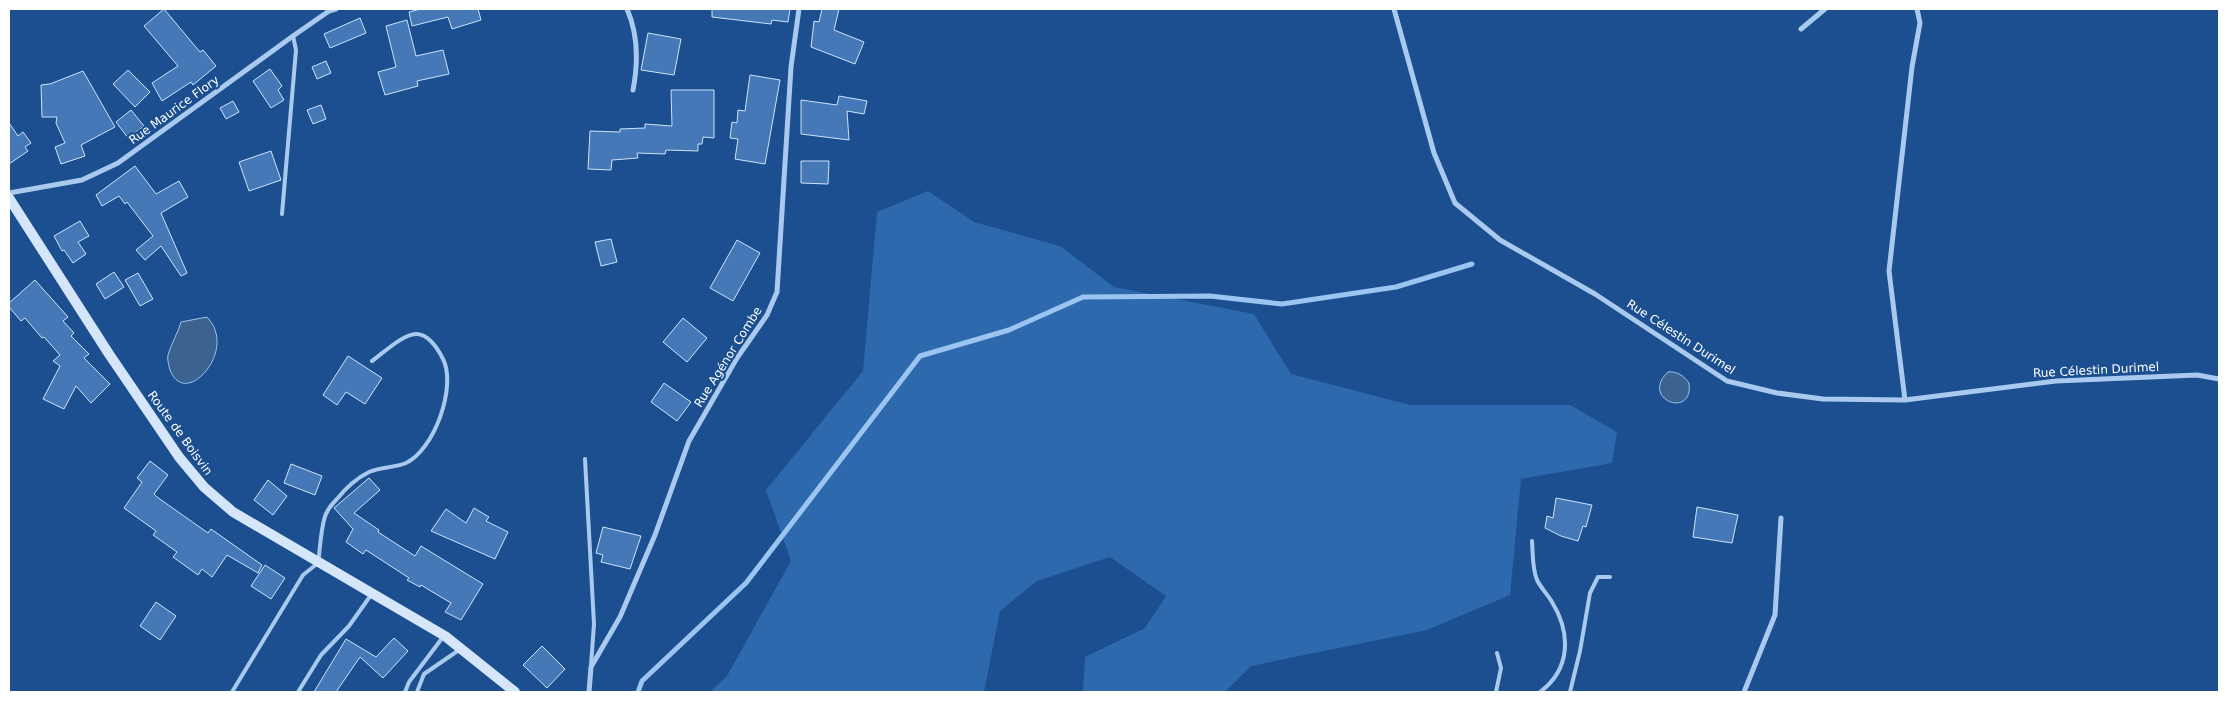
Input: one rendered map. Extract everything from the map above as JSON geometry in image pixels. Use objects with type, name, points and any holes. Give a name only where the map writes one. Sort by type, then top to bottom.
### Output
[{"type":"main road","name":"Route de Boisvin","points":[[9,198],[109,354],[179,457],[204,487],[233,512],[445,636],[515,692]]},
{"type":"main road","points":[[498,680],[502,692]]},
{"type":"street","name":"Rue Maurice Flory","points":[[9,194],[82,180],[118,163],[329,10],[336,9]]},
{"type":"street","points":[[628,9],[634,33],[636,52],[633,90]]},
{"type":"street","name":"Rue Agénor Combe","points":[[589,692],[591,667],[620,617],[655,534],[689,441],[737,358],[767,315],[777,292],[791,67],[799,9]]},
{"type":"street","name":"Rue Célestin Durimel","points":[[1394,9],[1434,153],[1455,203],[1500,240],[1595,294],[1727,381],[1777,393],[1823,399],[1905,400],[2056,380],[2197,376],[2219,379]]},
{"type":"street","points":[[1801,29],[1825,9]]},
{"type":"street","points":[[1905,400],[1889,270],[1912,67],[1920,22],[1917,9]]},
{"type":"street","points":[[1744,692],[1775,615],[1781,518]]},
{"type":"lane","points":[[282,214],[296,50],[294,36]]},
{"type":"lane","points":[[232,692],[303,575],[318,563],[325,514],[337,498],[351,484],[369,472],[406,463],[426,446],[438,424],[447,390],[445,364],[437,348],[427,338],[418,334],[408,335],[372,362]]},
{"type":"lane","points":[[585,459],[594,624],[591,667]]},
{"type":"lane","points":[[1532,541],[1535,573],[1538,582],[1553,603],[1563,624],[1567,642],[1563,661],[1556,675],[1540,692]]},
{"type":"lane","points":[[1570,692],[1592,587],[1598,577],[1610,577]]},
{"type":"lane","points":[[298,692],[321,655],[349,626],[372,593]]},
{"type":"lane","points":[[405,692],[409,682],[445,636]]},
{"type":"lane","points":[[418,692],[424,674],[461,649]]},
{"type":"lane","points":[[1496,692],[1501,668],[1497,653]]},
{"type":"shaded area","points":[[928,191],[974,222],[1060,246],[1114,287],[1254,314],[1291,374],[1410,405],[1570,405],[1617,432],[1612,463],[1521,479],[1510,595],[1427,630],[1251,666],[1225,692],[1083,692],[1085,657],[1145,628],[1166,596],[1110,557],[1037,581],[1000,611],[984,692],[710,692],[727,676],[791,561],[766,490],[863,371],[877,212]]},
{"type":"shaded area","points":[[207,317],[215,330],[217,342],[210,366],[194,381],[185,383],[176,380],[170,370],[168,355],[181,322]]},
{"type":"shaded area","points":[[1668,372],[1680,374],[1689,383],[1688,394],[1684,401],[1670,402],[1663,397],[1660,390],[1661,382]]},
{"type":"building","points":[[164,9],[200,52],[203,50],[216,66],[193,85],[191,82],[162,101],[152,83],[178,66],[144,26]]},
{"type":"building","points":[[421,9],[478,9],[481,20],[452,29],[448,17],[412,26],[409,12]]},
{"type":"building","points":[[712,9],[790,9],[788,22],[772,20],[771,24],[712,17]]},
{"type":"building","points":[[822,9],[839,9],[834,30],[864,42],[855,64],[811,47],[814,21],[819,22]]},
{"type":"building","points":[[360,18],[366,33],[330,48],[324,34]]},
{"type":"building","points":[[407,20],[416,56],[443,50],[449,74],[417,81],[418,86],[385,95],[378,72],[396,67],[386,26]]},
{"type":"building","points":[[648,33],[681,39],[674,75],[641,70]]},
{"type":"building","points":[[326,61],[331,73],[317,79],[312,67]]},
{"type":"building","points":[[270,69],[282,86],[278,90],[284,100],[271,108],[253,81]]},
{"type":"building","points":[[128,70],[150,92],[135,107],[113,84]]},
{"type":"building","points":[[83,71],[115,127],[81,145],[85,156],[61,164],[55,147],[65,143],[56,123],[57,117],[42,117],[41,85],[50,84]]},
{"type":"building","points":[[750,75],[780,80],[765,164],[735,159],[738,139],[730,138],[732,122],[737,123],[738,110],[745,111]]},
{"type":"building","points":[[671,90],[714,90],[714,138],[703,137],[702,144],[698,144],[698,151],[666,150],[665,154],[637,153],[638,158],[612,160],[611,170],[588,169],[590,131],[620,132],[620,129],[645,128],[645,124],[672,126]]},
{"type":"building","points":[[839,96],[867,101],[864,114],[847,111],[849,140],[801,134],[801,100],[837,105]]},
{"type":"building","points":[[233,101],[239,112],[226,119],[220,108]]},
{"type":"building","points":[[321,105],[326,119],[313,124],[307,110]]},
{"type":"building","points":[[131,110],[144,126],[128,138],[116,122]]},
{"type":"building","points":[[9,123],[18,136],[23,132],[31,143],[25,147],[28,151],[9,164]]},
{"type":"building","points":[[271,151],[281,180],[249,191],[239,162]]},
{"type":"building","points":[[801,161],[829,161],[828,184],[801,183]]},
{"type":"building","points":[[135,166],[156,194],[179,181],[188,197],[161,213],[187,273],[181,276],[161,246],[145,260],[136,250],[153,236],[127,202],[125,204],[119,196],[102,206],[96,195]]},
{"type":"building","points":[[80,221],[89,236],[78,242],[86,254],[73,263],[64,250],[62,251],[54,236]]},
{"type":"building","points":[[611,239],[617,262],[601,266],[595,242]]},
{"type":"building","points":[[737,240],[760,253],[733,301],[710,288]]},
{"type":"building","points":[[114,272],[124,287],[105,299],[96,284]]},
{"type":"building","points":[[138,273],[153,299],[140,306],[125,280]]},
{"type":"building","points":[[35,280],[68,317],[63,321],[74,333],[71,336],[89,354],[84,358],[110,384],[91,403],[76,386],[64,409],[43,399],[60,366],[53,361],[60,355],[25,318],[21,321],[9,307],[9,303]]},
{"type":"building","points":[[683,318],[707,338],[687,362],[663,342]]},
{"type":"building","points":[[348,356],[382,378],[365,404],[346,392],[337,405],[323,395]]},
{"type":"building","points":[[664,383],[691,402],[677,421],[651,402]]},
{"type":"building","points":[[150,461],[168,475],[154,494],[208,533],[211,529],[262,565],[258,573],[227,555],[212,577],[202,569],[198,575],[173,557],[177,552],[153,535],[156,531],[124,508],[142,482],[137,478]]},
{"type":"building","points":[[291,464],[322,476],[315,495],[284,483]]},
{"type":"building","points":[[369,478],[380,490],[354,513],[379,530],[378,532],[415,556],[421,546],[483,584],[461,620],[445,612],[451,603],[421,585],[420,587],[407,580],[409,578],[366,550],[363,554],[346,542],[353,529],[334,508]]},
{"type":"building","points":[[268,480],[287,496],[273,515],[254,500]]},
{"type":"building","points":[[1556,498],[1592,505],[1586,527],[1583,526],[1578,541],[1561,536],[1545,528],[1547,516],[1553,518]]},
{"type":"building","points":[[1697,507],[1738,515],[1732,543],[1693,537]]},
{"type":"building","points":[[474,508],[489,517],[486,521],[508,532],[495,559],[431,531],[446,509],[466,523]]},
{"type":"building","points":[[603,527],[641,536],[630,569],[601,562],[603,555],[596,553]]},
{"type":"building","points":[[265,565],[285,578],[271,599],[251,586]]},
{"type":"building","points":[[156,602],[176,616],[160,640],[140,626]]},
{"type":"building","points":[[394,638],[408,651],[383,678],[360,657],[336,692],[314,692],[346,639],[376,657]]},
{"type":"building","points":[[542,646],[565,669],[547,688],[523,665]]},
{"type":"waterway","points":[[638,692],[642,681],[746,583],[920,356],[1009,330],[1083,297],[1210,296],[1282,304],[1396,287],[1472,264]]}]
